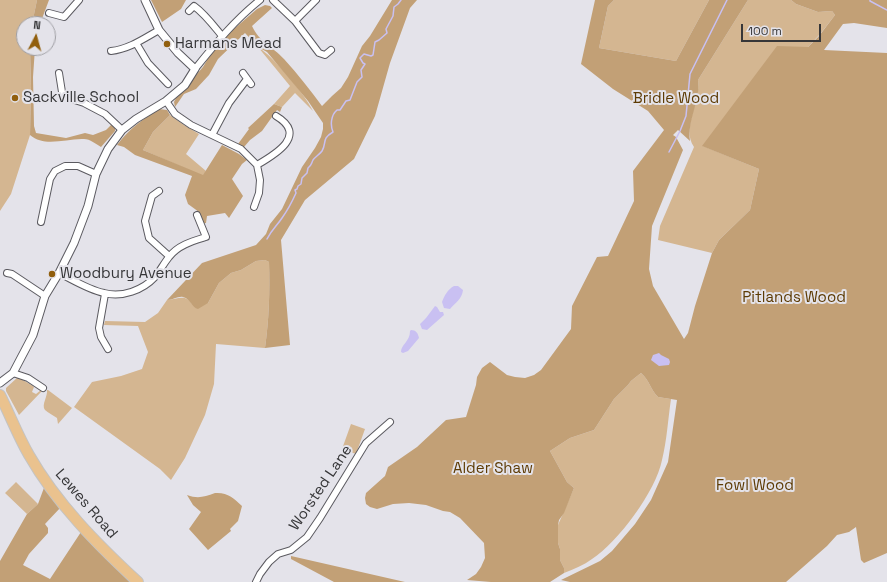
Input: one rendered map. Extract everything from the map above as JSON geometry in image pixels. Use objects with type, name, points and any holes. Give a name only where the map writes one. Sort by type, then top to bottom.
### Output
[{"type":"highway","name":"Lewes Road","points":[[0,395],[26,451],[45,482],[63,505],[86,530],[138,582]]},
{"type":"street","points":[[49,13],[64,17],[79,0]]},
{"type":"street","points":[[145,0],[159,30],[195,69]]},
{"type":"street","points":[[0,383],[13,373],[33,335],[45,296],[59,273],[74,243],[88,206],[96,174],[108,149],[122,130],[136,119],[166,101],[185,85],[195,69],[222,36],[260,0]]},
{"type":"street","points":[[273,0],[295,21],[320,53],[325,54],[331,50]]},
{"type":"street","points":[[295,21],[316,0]]},
{"type":"street","points":[[189,11],[194,6],[209,19],[222,36]]},
{"type":"street","points":[[111,51],[120,50],[136,43],[159,30]]},
{"type":"street","points":[[136,43],[148,63],[168,84]]},
{"type":"street","points":[[59,73],[62,92],[65,97],[84,103],[105,114],[122,130]]},
{"type":"street","points":[[212,135],[228,104],[249,81],[243,73]]},
{"type":"street","points":[[166,101],[176,114],[191,125],[241,149],[257,165],[260,180],[259,193],[254,207]]},
{"type":"street","points":[[257,165],[276,154],[283,147],[289,135],[288,125],[285,121],[276,116]]},
{"type":"street","points":[[41,222],[50,179],[55,171],[65,166],[78,166],[96,174]]},
{"type":"street","points":[[159,191],[152,196],[146,221],[149,238],[169,256]]},
{"type":"street","points":[[59,273],[105,294],[122,294],[140,289],[155,277],[169,256],[178,248],[206,237],[197,215]]},
{"type":"street","points":[[7,273],[12,274],[45,296]]},
{"type":"street","points":[[105,294],[99,328],[101,337],[108,349]]},
{"type":"street","points":[[13,373],[28,378],[40,388]]},
{"type":"street","name":"Worsted Lane","points":[[256,582],[260,574],[278,554],[291,550],[307,537],[366,443],[390,422]]},
{"type":"shaded area","name":"Sackville School","points":[[0,0],[37,0],[34,16],[16,16],[16,56],[30,56],[30,135],[11,194],[0,211]]},
{"type":"shaded area","points":[[614,0],[709,0],[676,61],[599,48],[608,6]]},
{"type":"shaded area","points":[[748,0],[791,0],[796,4],[818,12],[832,11],[835,15],[808,47],[703,146],[759,169],[750,210],[719,240],[712,253],[658,240],[660,226],[694,147],[691,140],[690,123],[697,97],[698,80]]},
{"type":"shaded area","points":[[258,47],[265,52],[288,76],[309,103],[313,111],[295,93],[282,107],[274,104],[290,86]]},
{"type":"shaded area","points":[[170,115],[199,134],[186,154],[206,171],[203,176],[143,150],[153,132]]},
{"type":"shaded area","points":[[265,260],[269,262],[269,284],[265,348],[216,344],[214,384],[205,415],[185,458],[171,480],[160,469],[74,407],[92,382],[121,376],[142,369],[148,352],[138,326],[104,325],[105,321],[145,322],[158,313],[167,300],[184,298],[192,304],[208,303],[219,283],[231,273],[241,270],[256,261]]},
{"type":"shaded area","points":[[454,286],[458,286],[463,290],[461,296],[450,309],[444,308],[442,302],[444,297]]},
{"type":"shaded area","points":[[435,306],[440,312],[443,312],[444,315],[427,330],[422,329],[420,324]]},
{"type":"shaded area","points":[[411,330],[416,332],[419,338],[408,351],[403,353],[401,352],[401,349],[409,338]]},
{"type":"shaded area","points":[[659,353],[669,359],[669,365],[659,366],[651,360],[653,355]]},
{"type":"shaded area","points":[[641,373],[658,397],[671,399],[665,445],[658,472],[644,500],[613,541],[589,561],[564,573],[564,568],[560,560],[558,525],[574,488],[567,482],[550,451],[570,438],[594,430],[614,399]]},
{"type":"shaded area","points":[[18,377],[34,387],[32,392],[36,394],[41,390],[42,391],[19,415],[6,391],[6,388]]},
{"type":"shaded area","points":[[47,390],[72,408],[58,424],[57,418],[44,408]]},
{"type":"shaded area","points":[[351,424],[365,429],[356,454],[342,449]]},
{"type":"shaded area","points":[[16,482],[38,504],[27,514],[5,493]]},
{"type":"green space","points":[[37,0],[49,0],[43,16],[34,16]]},
{"type":"green space","points":[[151,0],[186,0],[181,9],[162,22]]},
{"type":"green space","points":[[392,0],[417,0],[410,8],[390,63],[375,116],[354,159],[305,200],[281,240],[290,345],[265,348],[268,316],[269,262],[265,260],[256,261],[241,270],[231,273],[219,283],[208,303],[198,309],[183,297],[167,300],[202,263],[256,245],[266,234],[270,224],[282,209],[302,167],[321,137],[323,129],[323,123],[308,101],[267,52],[258,47],[245,33],[218,59],[209,75],[196,89],[184,94],[175,107],[174,102],[176,98],[203,67],[210,55],[227,35],[257,9],[265,5],[272,8],[252,26],[255,32],[280,55],[304,82],[322,106],[341,88],[348,77],[362,46],[370,36]]},
{"type":"green space","points":[[595,0],[614,0],[608,6],[599,48],[676,61],[709,0],[748,0],[698,80],[698,95],[690,125],[690,141],[678,130],[673,135],[676,137],[683,150],[652,226],[649,269],[653,286],[684,339],[688,333],[712,253],[719,240],[750,210],[759,169],[702,146],[777,46],[808,47],[819,36],[835,15],[832,11],[818,12],[796,4],[791,0],[887,0],[887,28],[854,23],[843,24],[824,50],[887,53],[887,553],[864,563],[861,560],[856,527],[849,532],[837,535],[827,546],[786,582],[570,582],[561,580],[600,561],[612,551],[635,524],[651,500],[668,462],[677,400],[658,397],[641,373],[614,399],[594,430],[570,438],[550,451],[567,482],[574,488],[558,525],[560,560],[564,568],[564,573],[550,582],[491,582],[467,580],[476,574],[481,567],[485,558],[484,543],[460,518],[450,512],[426,505],[409,503],[393,504],[377,509],[366,504],[366,493],[385,476],[388,467],[417,447],[446,420],[466,417],[477,377],[482,368],[490,362],[507,375],[525,378],[534,375],[541,370],[571,329],[572,306],[597,257],[608,256],[634,201],[633,171],[664,130],[648,111],[613,89],[581,64]]},
{"type":"green space","points":[[30,56],[34,56],[33,77],[34,126],[36,133],[66,138],[85,133],[93,135],[106,130],[112,124],[115,131],[101,147],[86,139],[49,142],[36,139],[30,135]]},
{"type":"green space","points":[[274,104],[282,107],[280,112],[277,110],[262,131],[250,140],[244,147],[238,144],[249,129],[248,128]]},
{"type":"green space","points":[[159,109],[167,110],[170,115],[153,132],[143,150],[203,175],[222,145],[247,160],[242,164],[232,179],[243,196],[229,218],[225,213],[207,216],[206,223],[201,224],[199,212],[188,204],[185,195],[192,176],[135,155],[124,147],[117,145],[136,125]]},
{"type":"green space","points":[[45,485],[61,507],[45,524],[48,528],[48,533],[29,554],[23,565],[50,579],[81,532],[130,582],[0,582],[0,561],[27,514],[38,504]]},
{"type":"green space","points":[[215,493],[223,493],[230,496],[242,506],[238,521],[230,529],[231,531],[208,550],[189,529],[201,512],[193,505],[187,495],[201,497]]},
{"type":"green space","points":[[291,556],[405,582],[334,582],[291,559]]},
{"type":"waterway","points":[[267,239],[288,209],[296,193],[295,190],[301,184],[302,178],[307,173],[313,160],[322,151],[327,137],[333,132],[331,123],[333,115],[337,110],[340,110],[346,101],[350,100],[357,82],[362,77],[361,70],[365,64],[360,58],[364,54],[371,56],[373,55],[375,42],[387,33],[386,29],[393,16],[394,7],[401,0]]},
{"type":"waterway","points":[[669,152],[686,116],[690,74],[727,0]]},
{"type":"waterway","points":[[870,0],[887,10]]},
{"type":"place","name":"Harmans Mead","points":[[167,44]]},
{"type":"place","name":"Sackville School","points":[[15,98]]},
{"type":"place","name":"Woodbury Avenue","points":[[52,274]]},
{"type":"park label","name":"Bridle Wood","points":[[676,99]]},
{"type":"park label","name":"Pitlands Wood","points":[[794,298]]},
{"type":"park label","name":"Alder Shaw","points":[[493,469]]},
{"type":"park label","name":"Fowl Wood","points":[[755,486]]}]
